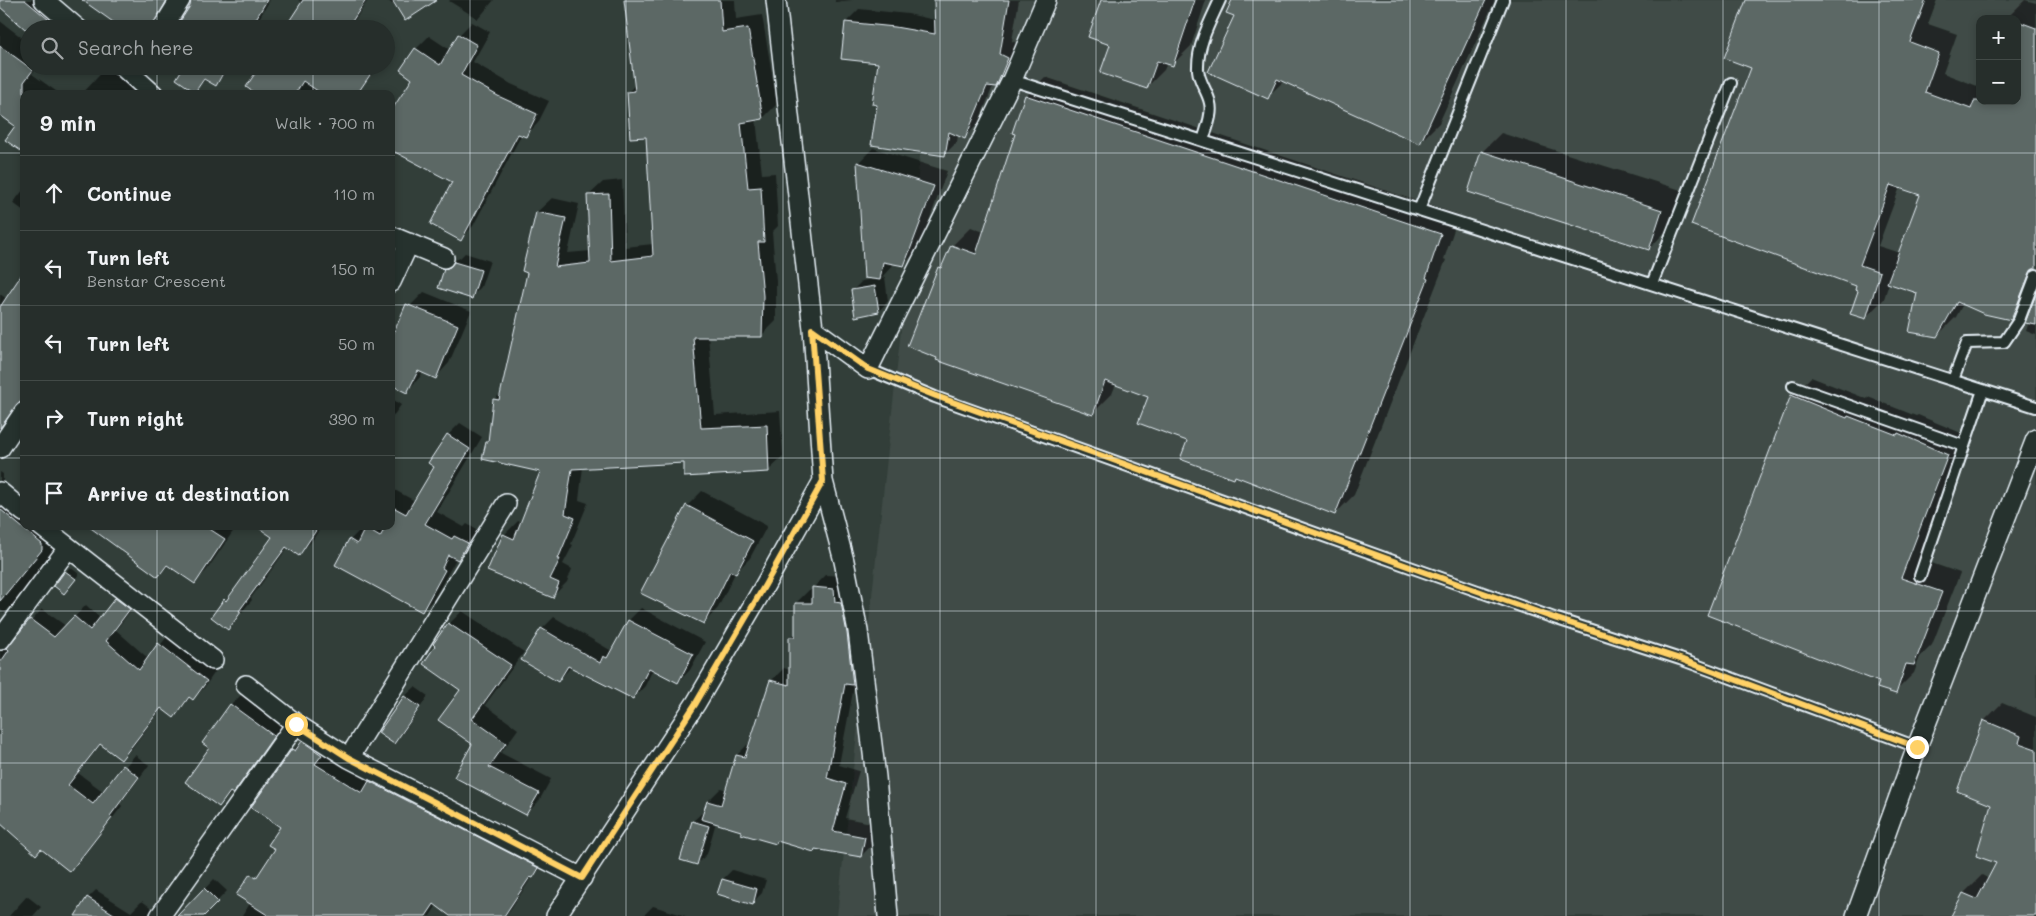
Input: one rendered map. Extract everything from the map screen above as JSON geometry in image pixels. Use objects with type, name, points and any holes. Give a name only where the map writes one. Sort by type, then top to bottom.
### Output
[{"type":"street","points":[[44,0],[67,20]]},
{"type":"street","points":[[168,20],[180,0]]},
{"type":"street","points":[[776,0],[812,329],[823,481],[844,561],[858,631],[876,777],[888,916]]},
{"type":"street","points":[[812,329],[868,369],[1012,80],[1046,0]]},
{"type":"street","points":[[137,75],[150,90]]},
{"type":"street","points":[[395,238],[444,258]]},
{"type":"street","points":[[395,273],[409,243]]},
{"type":"street","points":[[0,448],[20,418]]},
{"type":"street","points":[[1856,916],[1917,747],[2036,439]]},
{"type":"street","points":[[556,916],[696,703],[823,481]]},
{"type":"street","points":[[0,492],[20,509]]},
{"type":"street","points":[[349,758],[506,504]]},
{"type":"street","points":[[46,530],[213,660]]},
{"type":"street","points":[[0,640],[68,548]]},
{"type":"street","points":[[246,685],[296,724],[349,758],[582,878]]},
{"type":"street","points":[[160,916],[296,724]]},
{"type":"lane","points":[[1203,141],[1210,119],[1210,102],[1198,72],[1199,61],[1204,36],[1220,0]]},
{"type":"lane","points":[[1420,210],[1503,0]]},
{"type":"lane","points":[[1012,80],[2036,407]]},
{"type":"lane","points":[[1652,284],[1731,83]]},
{"type":"lane","points":[[1954,380],[1967,343],[2004,342],[2019,320],[2036,275]]},
{"type":"lane","points":[[868,369],[936,396],[1419,570],[1557,619],[1680,659],[1917,747]]},
{"type":"lane","points":[[1793,386],[1964,446]]},
{"type":"lane","points":[[1920,576],[1983,390]]},
{"type":"shaded area","points":[[937,0],[2036,0],[2036,916],[837,916]]},
{"type":"building","points":[[0,0],[25,0],[49,20],[20,20],[20,25],[0,7]]},
{"type":"building","points":[[82,0],[167,0],[156,20],[110,20]]},
{"type":"building","points":[[191,0],[267,0],[255,20],[181,20],[190,6]]},
{"type":"building","points":[[303,0],[366,0],[353,20],[290,20]]},
{"type":"building","points":[[392,0],[437,0],[405,21]]},
{"type":"building","points":[[624,0],[720,0],[722,32],[748,28],[763,119],[741,123],[748,188],[761,187],[764,242],[758,242],[763,296],[762,337],[693,337],[701,428],[767,425],[769,472],[684,477],[684,463],[572,469],[565,514],[575,518],[558,559],[560,559],[550,579],[559,583],[553,598],[487,571],[503,534],[514,539],[540,472],[482,459],[486,442],[488,442],[493,399],[499,400],[527,273],[522,271],[536,212],[566,218],[555,267],[590,263],[587,195],[609,194],[611,261],[653,256],[646,137],[630,138],[627,92],[635,91]]},
{"type":"building","points":[[934,0],[1009,0],[1000,54],[1008,58],[997,85],[996,87],[987,86],[965,139],[949,132],[945,156],[871,145],[877,105],[872,104],[878,63],[841,59],[845,22],[895,27],[935,34]]},
{"type":"building","points":[[1101,0],[1195,0],[1173,66],[1157,61],[1147,89],[1100,73],[1110,45],[1088,37]]},
{"type":"building","points":[[1232,0],[1486,0],[1420,144],[1277,79],[1268,99],[1208,72],[1234,16],[1226,13]]},
{"type":"building","points":[[1746,0],[1926,0],[1910,42],[1939,53],[1925,92],[1971,109],[1974,101],[1976,101],[1976,105],[2021,105],[2021,22],[2036,28],[2036,268],[2030,273],[2011,320],[1984,314],[1957,302],[1937,337],[1909,332],[1917,293],[1887,283],[1920,195],[1890,185],[1860,265],[1880,272],[1866,319],[1850,314],[1858,291],[1855,290],[1856,286],[1691,225],[1751,68],[1724,58]]},
{"type":"building","points":[[458,34],[477,45],[461,75],[498,96],[537,114],[526,137],[518,134],[461,241],[430,224],[452,182],[395,152],[395,105],[412,79],[400,70],[415,48],[440,65]]},
{"type":"building","points":[[0,46],[20,61],[20,75],[29,75],[24,82],[24,90],[20,90],[20,150],[5,140],[15,126],[0,115]]},
{"type":"building","points":[[178,75],[222,75],[216,86],[204,79],[196,90],[192,90],[176,79]]},
{"type":"building","points":[[254,75],[370,75],[360,90],[316,90],[303,81],[297,90],[250,90],[246,87]]},
{"type":"building","points":[[1025,95],[1441,234],[1426,278],[1428,279],[1335,515],[1235,476],[1234,479],[1180,459],[1187,441],[1138,423],[1148,397],[1105,381],[1093,415],[936,360],[937,358],[907,346],[938,267],[941,268],[951,245],[976,254],[1015,134],[1012,133]]},
{"type":"building","points":[[1481,151],[1662,210],[1649,250],[1468,192]]},
{"type":"building","points":[[857,162],[934,186],[904,266],[883,262],[880,280],[864,278]]},
{"type":"building","points":[[454,262],[481,270],[472,299],[438,288],[444,269],[450,267]]},
{"type":"building","points":[[20,277],[20,401],[0,428],[0,307]]},
{"type":"building","points":[[875,286],[879,312],[855,317],[851,290]]},
{"type":"building","points":[[2036,294],[2036,325],[2025,323]]},
{"type":"building","points":[[406,304],[458,325],[436,379],[418,371],[407,393],[395,387],[395,330]]},
{"type":"building","points":[[1791,395],[1847,418],[1848,416],[1897,435],[1898,433],[1948,455],[1901,578],[1942,592],[1914,665],[1906,664],[1896,694],[1877,688],[1879,682],[1707,615]]},
{"type":"building","points":[[447,434],[470,449],[425,524],[452,539],[454,536],[468,543],[458,560],[448,555],[442,568],[445,570],[422,612],[335,565],[349,539],[357,544],[364,530],[368,530],[380,537],[384,530],[395,530],[395,508],[406,514],[434,467],[428,463]]},
{"type":"building","points":[[686,505],[753,541],[736,574],[730,571],[704,624],[640,593]]},
{"type":"building","points":[[0,509],[20,526],[20,530],[25,530],[42,544],[42,550],[0,601]]},
{"type":"building","points":[[93,530],[211,530],[225,539],[195,584],[167,565],[158,577]]},
{"type":"building","points":[[262,530],[316,530],[299,556],[286,547],[239,611],[241,612],[228,630],[211,617],[224,599],[226,601],[272,537]]},
{"type":"building","points":[[65,571],[76,579],[64,594],[54,586]]},
{"type":"building","points":[[812,587],[834,589],[835,602],[841,603],[847,633],[853,685],[845,684],[827,778],[846,784],[833,831],[865,837],[861,857],[815,849],[814,852],[777,841],[776,844],[741,834],[741,831],[701,819],[707,801],[721,805],[736,755],[745,757],[770,680],[789,685],[789,637],[795,637],[795,603],[812,603]]},
{"type":"building","points":[[115,598],[130,609],[106,641],[139,670],[158,643],[207,681],[193,700],[189,697],[174,718],[161,708],[121,760],[100,744],[68,785],[93,804],[123,765],[139,777],[110,816],[112,818],[70,872],[41,849],[36,855],[0,823],[0,663],[9,650],[7,648],[30,619],[54,637],[74,616],[90,630]]},
{"type":"building","points":[[628,620],[693,654],[678,683],[649,668],[633,699],[568,666],[558,682],[521,660],[541,628],[600,663],[603,656],[607,658]]},
{"type":"building","points":[[448,623],[511,665],[472,719],[506,743],[489,767],[539,793],[526,815],[454,777],[472,744],[438,720],[460,690],[423,664],[435,646],[433,644]]},
{"type":"building","points":[[404,696],[420,707],[394,744],[378,733]]},
{"type":"building","points":[[230,704],[274,736],[233,794],[230,792],[219,807],[185,782],[209,748],[202,743]]},
{"type":"building","points":[[1983,720],[2021,736],[2019,743],[2036,749],[2036,916],[1951,916],[1963,893],[1977,899],[1996,863],[1976,856],[1991,805],[1957,791]]},
{"type":"building","points":[[302,741],[322,755],[315,764],[362,793],[369,781],[539,868],[533,878],[530,877],[504,916],[450,916],[434,904],[426,916],[269,916],[236,895],[250,874],[256,878],[275,849],[268,845],[280,827],[251,807],[292,749],[295,751]]},
{"type":"building","points":[[692,821],[709,826],[697,865],[680,860]]},
{"type":"building","points":[[722,879],[757,889],[753,905],[717,894]]},
{"type":"building","points":[[204,888],[218,902],[204,916],[177,916]]},
{"type":"building","points":[[87,897],[117,916],[75,916]]},
{"type":"route","points":[[296,724],[349,758],[582,878],[696,703],[823,481],[812,329],[868,369],[936,396],[1557,619],[1680,659],[1917,747]]}]
